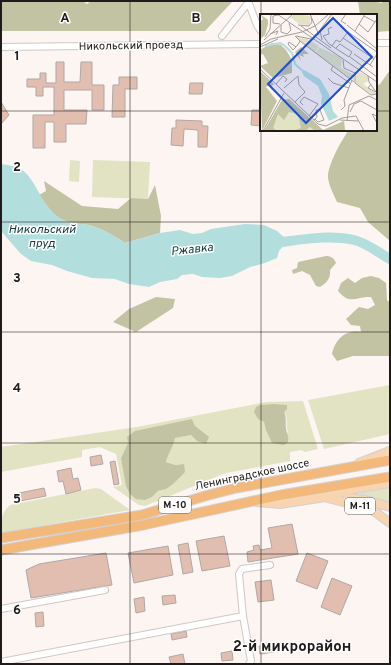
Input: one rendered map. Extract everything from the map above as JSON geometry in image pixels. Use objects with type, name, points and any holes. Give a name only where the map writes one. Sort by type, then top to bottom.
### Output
[{"type":"highway","name":"Ленинградское шоссе","points":[[1,538],[142,515],[236,488],[390,460]]},
{"type":"highway","name":"М-10","points":[[1,550],[143,525],[281,495],[390,477]]},
{"type":"main road","points":[[348,468],[390,451]]},
{"type":"main road","name":"М-10","points":[[254,502],[280,504],[325,497],[354,489],[390,483]]},
{"type":"main road","points":[[325,497],[362,499],[390,507]]},
{"type":"main road","name":"М-11","points":[[325,497],[350,502],[372,509],[390,523]]},
{"type":"street","points":[[248,2],[260,31]]},
{"type":"street","points":[[222,36],[248,2]]},
{"type":"street","points":[[377,43],[390,43]]},
{"type":"street","name":"Никольский проезд","points":[[1,47],[260,44]]},
{"type":"street","points":[[249,664],[251,661],[239,574],[242,569],[270,565]]},
{"type":"street","points":[[1,609],[105,590]]},
{"type":"street","points":[[1,662],[244,616]]},
{"type":"green space","points":[[1,1],[83,1],[87,4],[91,1],[233,1],[205,31],[1,31]]},
{"type":"green space","points":[[358,1],[382,3],[382,1],[390,1],[390,31],[377,32],[377,14],[360,14]]},
{"type":"green space","points":[[390,70],[390,241],[368,222],[360,208],[337,202],[330,187],[328,178],[332,160],[348,131],[377,131],[377,86]]},
{"type":"green space","points":[[70,160],[80,161],[79,182],[69,181]]},
{"type":"green space","points":[[93,160],[150,162],[148,199],[92,197]]},
{"type":"green space","points":[[44,181],[82,206],[118,209],[131,198],[148,199],[155,185],[161,216],[160,233],[125,243],[108,233],[89,225],[71,223],[61,219],[52,212],[39,195],[46,191]]},
{"type":"green space","points":[[326,256],[332,258],[336,263],[330,270],[328,280],[320,287],[316,286],[310,275],[302,271],[293,274],[292,270],[297,268],[298,262]]},
{"type":"green space","points":[[371,276],[379,278],[386,283],[387,300],[390,303],[390,356],[353,356],[337,361],[332,354],[338,340],[350,332],[361,332],[360,326],[351,325],[346,319],[359,307],[368,309],[375,305],[371,297],[350,299],[342,296],[338,291],[341,283],[348,278],[355,283],[362,278]]},
{"type":"green space","points":[[156,297],[175,299],[173,308],[136,332],[113,322],[129,309]]},
{"type":"green space","points":[[390,385],[390,434],[324,449],[308,400]]},
{"type":"green space","points":[[303,401],[318,449],[305,452],[301,450],[290,452],[290,461],[226,473],[145,506],[139,505],[113,487],[122,485],[116,454],[100,447],[82,450],[82,457],[1,472],[1,447],[137,427],[266,402]],"holes":[[[273,404],[283,411],[286,417],[288,432],[280,444],[270,438],[264,422],[259,419],[257,415],[264,405]],[[192,419],[195,426],[197,441],[191,435],[174,438],[166,462],[175,465],[184,464],[166,489],[158,491],[152,497],[121,458],[128,443]]]},
{"type":"green space","points":[[260,405],[287,405],[287,409],[284,412],[288,442],[284,445],[272,443],[264,422],[258,419],[254,412],[256,407]]},
{"type":"green space","points":[[192,419],[195,426],[209,437],[206,444],[197,441],[191,435],[175,438],[166,462],[175,465],[184,464],[185,472],[173,484],[166,489],[158,491],[152,497],[145,500],[136,499],[130,494],[126,486],[121,458],[128,443],[127,437],[135,431]]},
{"type":"green space","points":[[95,488],[101,489],[130,510],[1,533],[2,518],[10,505]]},
{"type":"green space","points":[[390,488],[390,503],[359,493]]},
{"type":"water","name":"Никольский пруд","points":[[1,164],[12,166],[27,174],[51,211],[61,219],[69,222],[89,225],[108,233],[125,243],[160,233],[180,230],[193,234],[202,233],[211,229],[245,224],[264,225],[277,231],[285,238],[285,244],[279,251],[277,258],[250,267],[232,276],[220,278],[202,277],[193,274],[182,275],[177,279],[160,282],[149,287],[129,284],[115,279],[92,278],[52,265],[31,261],[21,254],[1,231]]},
{"type":"building","points":[[56,62],[64,62],[64,82],[80,82],[81,62],[92,62],[92,85],[104,85],[104,110],[92,110],[92,90],[64,90],[64,110],[87,110],[86,124],[66,124],[66,142],[54,142],[54,122],[45,122],[45,148],[33,148],[33,115],[54,115],[54,87],[43,87],[43,96],[36,96],[36,87],[27,87],[27,79],[40,79],[40,73],[46,73],[46,83],[56,83]]},
{"type":"building","points":[[119,77],[137,77],[137,89],[125,89],[125,117],[112,117],[113,85],[119,85]]},
{"type":"building","points":[[190,83],[203,83],[202,94],[189,94]]},
{"type":"building","points":[[1,102],[9,115],[1,124]]},
{"type":"building","points":[[252,110],[260,110],[260,126],[251,125]]},
{"type":"building","points":[[176,120],[202,121],[202,126],[208,126],[207,147],[198,147],[198,130],[184,129],[183,146],[171,145],[172,128],[176,128]]},
{"type":"building","points":[[101,455],[103,464],[91,466],[90,457]]},
{"type":"building","points":[[115,461],[119,484],[114,485],[110,462]]},
{"type":"building","points":[[71,468],[73,479],[78,478],[81,490],[66,494],[63,481],[59,482],[57,471]]},
{"type":"building","points":[[44,488],[46,496],[20,501],[19,493]]},
{"type":"building","points":[[292,524],[298,554],[248,562],[247,552],[254,550],[253,546],[259,545],[260,550],[272,548],[268,528]]},
{"type":"building","points":[[224,536],[230,566],[202,571],[196,541]]},
{"type":"building","points":[[188,543],[193,572],[183,574],[178,545]]},
{"type":"building","points":[[168,546],[173,575],[134,583],[128,553]]},
{"type":"building","points":[[106,553],[112,585],[31,598],[26,570],[39,564]]},
{"type":"building","points":[[307,553],[328,561],[317,589],[296,581]]},
{"type":"building","points":[[332,578],[352,586],[340,615],[321,607]]},
{"type":"building","points":[[271,580],[274,600],[258,602],[255,582]]},
{"type":"building","points":[[175,595],[176,603],[163,605],[162,596]]},
{"type":"building","points":[[144,597],[145,611],[136,613],[134,599]]},
{"type":"building","points":[[43,612],[44,626],[36,627],[35,613]]},
{"type":"building","points":[[186,631],[187,637],[172,640],[171,634]]},
{"type":"building","points":[[273,644],[274,652],[260,654],[259,646]]},
{"type":"building","points":[[232,651],[233,660],[222,661],[221,653]]},
{"type":"building","points":[[183,654],[185,664],[171,664],[169,657]]},
{"type":"waterway","name":"Ржавка","points":[[274,243],[314,238],[344,238],[364,243],[390,259]]},
{"type":"district","name":"2-й микрорайон","points":[[292,647]]}]
